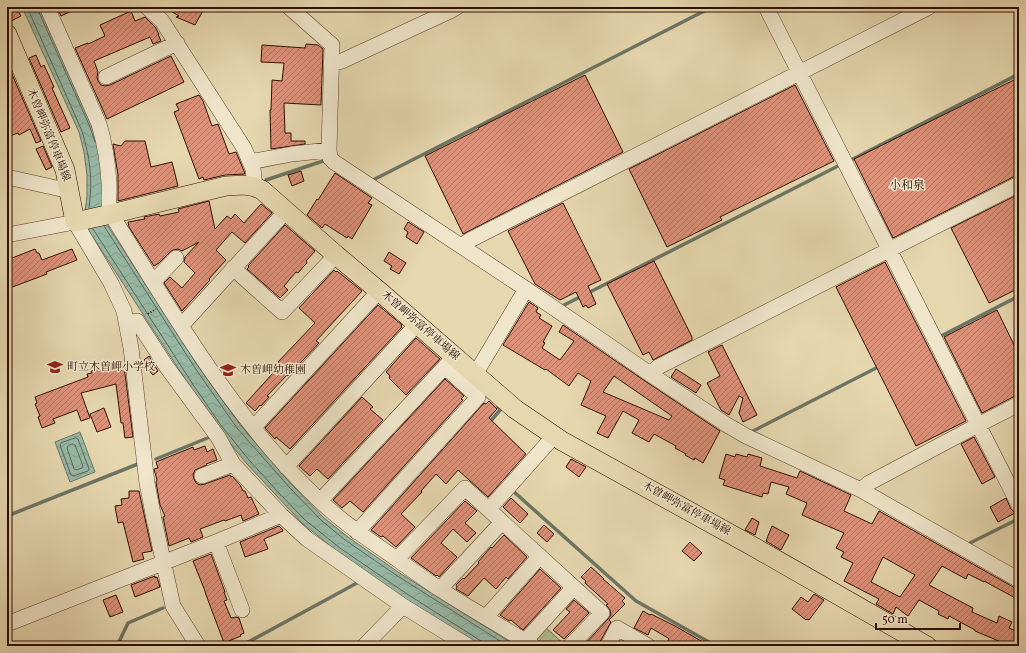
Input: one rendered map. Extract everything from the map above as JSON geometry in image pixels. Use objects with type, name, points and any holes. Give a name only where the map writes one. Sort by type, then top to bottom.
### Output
[{"type":"main road","name":"木曽岬弥富停車場線","points":[[7,34],[65,170],[78,221]]},
{"type":"main road","points":[[78,221],[109,215],[226,186],[255,186]]},
{"type":"main road","name":"木曽岬弥富停車場線","points":[[255,186],[262,190],[417,324],[450,362],[471,381],[554,436],[754,547],[926,646]]},
{"type":"street","points":[[47,7],[100,124],[108,165],[109,215],[210,370],[286,467],[320,501],[356,532],[440,589],[529,643],[574,587]]},
{"type":"street","points":[[147,7],[163,13],[162,21],[244,148],[253,169],[255,186]]},
{"type":"street","points":[[289,7],[332,45],[330,158],[334,162],[464,244],[526,289],[601,340],[653,371],[746,436],[864,487],[1019,580]]},
{"type":"street","points":[[331,64],[342,61],[457,7]]},
{"type":"street","points":[[766,7],[803,71],[981,423],[1019,505]]},
{"type":"street","points":[[464,244],[929,7]]},
{"type":"street","points":[[106,77],[177,43]]},
{"type":"street","points":[[250,162],[292,154],[330,150]]},
{"type":"street","points":[[7,177],[70,191]]},
{"type":"street","points":[[653,371],[1019,184]]},
{"type":"street","points":[[181,326],[286,211]]},
{"type":"street","points":[[7,235],[78,221],[111,283],[124,311],[127,324],[147,483],[173,606],[198,646]]},
{"type":"street","points":[[233,268],[282,312],[336,255]]},
{"type":"street","points":[[153,282],[176,258]]},
{"type":"street","points":[[356,532],[478,397],[471,381],[526,289]]},
{"type":"street","points":[[254,427],[379,291]]},
{"type":"street","points":[[127,324],[137,321],[166,366],[218,437],[233,464],[281,515],[307,539],[404,606],[468,646]]},
{"type":"street","points":[[286,467],[417,324]]},
{"type":"street","points":[[320,501],[450,362]]},
{"type":"street","points":[[864,487],[1019,404]]},
{"type":"street","points":[[489,509],[554,436]]},
{"type":"street","points":[[202,476],[233,464]]},
{"type":"street","points":[[397,559],[465,488],[602,613],[570,646]]},
{"type":"street","points":[[7,624],[164,563],[281,515]]},
{"type":"street","points":[[440,589],[502,522]]},
{"type":"street","points":[[216,542],[242,610]]},
{"type":"street","points":[[486,617],[540,556]]},
{"type":"street","points":[[364,646],[404,606]]},
{"type":"street","points":[[608,646],[617,628],[648,646]]},
{"type":"path","points":[[145,316],[156,309]]},
{"type":"shaded area","points":[[544,626],[566,646],[541,646],[533,641]]},
{"type":"water","points":[[22,7],[41,7],[100,144],[104,207],[108,226],[198,366],[241,426],[292,485],[324,518],[348,537],[398,572],[516,646],[482,646],[404,598],[338,552],[302,523],[246,463],[217,427],[89,231],[85,211],[87,175],[84,152],[79,132]]},
{"type":"water","points":[[80,432],[95,472],[70,482],[55,442]]},
{"type":"building","points":[[7,7],[16,7],[21,16],[11,21]]},
{"type":"building","points":[[57,7],[80,7],[61,16]]},
{"type":"building","points":[[164,7],[205,7],[195,25],[176,17],[179,16]]},
{"type":"building","points":[[131,11],[135,21],[145,17],[155,27],[161,41],[153,44],[150,37],[94,61],[98,72],[98,81],[101,85],[110,85],[171,56],[184,82],[107,119],[75,48],[105,36],[100,25]]},
{"type":"building","points":[[306,44],[318,45],[323,49],[321,105],[284,103],[285,133],[291,133],[291,141],[305,141],[305,144],[271,149],[270,110],[272,80],[282,81],[284,63],[261,62],[262,45],[305,48]]},
{"type":"building","points":[[36,55],[41,67],[44,65],[54,87],[52,88],[70,128],[61,132],[29,58]]},
{"type":"building","points":[[11,72],[41,141],[36,143],[30,129],[19,135],[18,133],[7,137],[7,74]]},
{"type":"building","points":[[585,75],[623,152],[463,234],[425,156]]},
{"type":"building","points":[[1016,79],[1019,85],[1019,175],[893,238],[854,159]]},
{"type":"building","points":[[795,85],[834,161],[720,217],[722,220],[667,247],[629,169]]},
{"type":"building","points":[[199,95],[203,101],[212,126],[218,124],[229,154],[236,152],[245,174],[225,175],[204,180],[203,177],[199,179],[174,112],[179,110],[176,104]]},
{"type":"building","points":[[125,141],[145,141],[151,167],[172,162],[178,186],[118,201],[118,175],[113,144],[121,146]]},
{"type":"building","points":[[43,146],[52,167],[46,170],[36,149]]},
{"type":"building","points":[[301,171],[304,181],[292,186],[288,175]]},
{"type":"building","points":[[335,173],[372,198],[368,203],[372,205],[352,239],[348,236],[347,238],[325,224],[322,228],[307,215]]},
{"type":"building","points":[[1019,194],[1019,288],[989,303],[951,228]]},
{"type":"building","points":[[209,201],[215,229],[227,216],[231,219],[235,214],[244,223],[261,204],[272,213],[245,243],[232,232],[216,250],[226,260],[182,311],[164,283],[170,277],[182,288],[195,273],[184,262],[185,257],[199,242],[182,251],[178,249],[173,250],[154,266],[129,227],[128,222],[145,219],[144,217],[159,214],[160,216],[179,212],[178,209]]},
{"type":"building","points":[[563,203],[601,280],[588,286],[596,304],[588,308],[586,305],[583,307],[576,292],[560,300],[535,284],[508,231]]},
{"type":"building","points":[[408,222],[424,232],[417,244],[406,237],[408,232],[404,229]]},
{"type":"building","points":[[285,225],[315,251],[306,261],[307,263],[298,273],[296,272],[284,286],[288,290],[280,298],[247,269],[249,267],[248,266]]},
{"type":"building","points":[[35,249],[37,253],[39,253],[42,260],[72,249],[77,260],[46,272],[47,274],[7,289],[7,260]]},
{"type":"building","points":[[389,252],[406,263],[399,274],[390,269],[392,266],[384,261]]},
{"type":"building","points":[[654,261],[692,337],[692,340],[653,360],[649,352],[643,355],[607,284]]},
{"type":"building","points":[[885,262],[966,421],[916,446],[836,287]]},
{"type":"building","points":[[334,270],[362,291],[316,341],[319,343],[267,396],[269,397],[255,411],[246,403],[281,364],[278,362],[315,323],[299,308]]},
{"type":"building","points":[[529,302],[538,308],[536,312],[541,315],[539,318],[552,326],[543,342],[545,343],[542,348],[560,360],[574,341],[559,332],[563,325],[720,431],[703,463],[695,458],[694,460],[685,455],[686,454],[675,448],[676,446],[654,434],[649,442],[632,433],[639,420],[623,411],[608,438],[597,433],[606,416],[581,405],[591,381],[578,373],[569,386],[546,369],[545,370],[503,345]],"holes":[[[614,376],[672,416],[669,420],[603,392]]]},
{"type":"building","points":[[378,305],[402,325],[402,327],[290,449],[276,437],[275,439],[265,428]]},
{"type":"building","points":[[997,310],[1019,355],[1019,395],[982,413],[944,337]]},
{"type":"building","points":[[416,338],[440,359],[406,395],[389,378],[390,376],[386,372]]},
{"type":"building","points":[[722,345],[757,415],[743,422],[739,413],[743,398],[739,396],[729,415],[721,410],[707,383],[720,376],[708,352]]},
{"type":"building","points":[[149,356],[158,371],[153,375],[147,368],[149,366],[144,360]]},
{"type":"building","points":[[114,365],[115,368],[124,366],[133,437],[125,438],[123,423],[121,423],[116,384],[81,393],[90,418],[81,421],[77,410],[53,419],[55,423],[42,428],[38,417],[40,416],[35,404],[37,403],[35,397],[88,377],[87,374],[92,373],[91,371]]},
{"type":"building","points":[[676,369],[701,385],[696,393],[671,377]]},
{"type":"building","points":[[445,379],[464,396],[461,399],[463,400],[363,512],[350,501],[342,508],[333,500]]},
{"type":"building","points":[[362,397],[373,407],[370,409],[383,420],[328,479],[317,469],[310,476],[299,466]]},
{"type":"building","points":[[489,401],[497,409],[489,418],[526,454],[488,497],[458,470],[446,484],[436,474],[421,491],[422,492],[401,514],[415,527],[396,547],[383,536],[381,537],[371,530],[484,403],[486,404]]},
{"type":"building","points":[[104,408],[111,427],[97,432],[90,414]]},
{"type":"building","points":[[974,437],[995,477],[982,484],[961,444]]},
{"type":"building","points":[[205,446],[207,452],[213,449],[217,460],[195,470],[193,475],[196,483],[200,485],[205,484],[230,475],[240,485],[243,491],[245,491],[248,498],[251,497],[259,514],[243,521],[241,515],[225,521],[224,520],[200,529],[203,537],[191,542],[189,538],[169,546],[163,517],[165,516],[160,505],[156,482],[157,480],[154,469],[158,468],[156,462],[193,447],[194,450]]},
{"type":"building","points":[[726,454],[735,457],[736,454],[747,457],[748,454],[762,458],[760,466],[797,478],[800,471],[851,495],[844,511],[872,524],[879,511],[1019,589],[1019,600],[984,581],[968,574],[966,579],[942,566],[929,585],[973,608],[972,612],[997,623],[999,616],[1012,622],[1009,628],[1019,632],[1019,646],[999,646],[1001,642],[975,631],[949,616],[948,619],[938,614],[939,611],[919,600],[908,616],[896,607],[893,614],[876,604],[879,599],[844,581],[853,563],[841,557],[844,552],[836,548],[844,533],[802,515],[807,503],[786,494],[789,487],[771,482],[768,494],[763,493],[762,497],[723,485],[725,480],[719,478]],"holes":[[[883,557],[915,575],[900,597],[871,582]]]},
{"type":"building","points":[[571,459],[586,467],[579,477],[566,467]]},
{"type":"building","points":[[129,491],[139,491],[152,551],[142,553],[144,559],[133,562],[123,522],[118,523],[115,506],[122,505],[121,499],[129,498]]},
{"type":"building","points":[[511,498],[528,514],[520,523],[503,507]]},
{"type":"building","points":[[1006,498],[1011,509],[1015,513],[998,522],[990,507]]},
{"type":"building","points":[[465,501],[477,511],[465,523],[476,533],[467,542],[453,529],[441,543],[457,557],[439,577],[437,575],[436,576],[411,558]]},
{"type":"building","points":[[752,518],[759,522],[755,535],[745,530]]},
{"type":"building","points":[[544,525],[554,534],[547,542],[537,533]]},
{"type":"building","points":[[279,526],[283,531],[264,539],[268,549],[245,557],[240,542]]},
{"type":"building","points":[[772,526],[789,535],[781,550],[766,541]]},
{"type":"building","points":[[504,535],[527,557],[508,579],[506,577],[496,589],[484,578],[468,596],[456,589],[456,585],[463,578],[464,579],[491,547],[492,548]]},
{"type":"building","points":[[690,542],[702,553],[694,561],[682,551]]},
{"type":"building","points":[[211,554],[225,592],[227,600],[224,601],[231,618],[239,618],[244,633],[240,635],[241,636],[224,643],[193,561]]},
{"type":"building","points":[[591,567],[625,598],[622,601],[625,604],[609,620],[611,622],[601,640],[595,646],[583,646],[611,615],[610,610],[606,605],[608,604],[585,583],[586,581],[581,577]]},
{"type":"building","points":[[540,569],[561,588],[523,630],[511,620],[509,621],[500,615]]},
{"type":"building","points":[[155,576],[155,578],[157,577],[160,587],[135,597],[131,585]]},
{"type":"building","points":[[814,594],[824,600],[809,620],[806,620],[792,609],[801,597],[808,602]]},
{"type":"building","points":[[116,595],[123,612],[110,617],[103,600]]},
{"type":"building","points":[[574,600],[589,613],[564,639],[553,630],[570,612],[566,609]]},
{"type":"building","points":[[643,611],[675,626],[710,646],[665,646],[669,639],[651,628],[648,635],[634,628]]},
{"type":"waterway","points":[[375,179],[712,7]]},
{"type":"waterway","points":[[851,160],[1019,74]]},
{"type":"waterway","points":[[266,180],[326,160]]},
{"type":"waterway","points":[[588,293],[840,165]]},
{"type":"waterway","points":[[562,306],[582,296]]},
{"type":"waterway","points":[[941,336],[1019,296]]},
{"type":"waterway","points":[[753,431],[880,366]]},
{"type":"waterway","points":[[488,424],[501,409],[498,407]]},
{"type":"waterway","points":[[156,459],[210,437]]},
{"type":"waterway","points":[[7,516],[138,464]]},
{"type":"waterway","points":[[513,491],[636,601],[716,646]]},
{"type":"waterway","points":[[970,543],[1018,519]]},
{"type":"waterway","points":[[241,646],[357,583]]},
{"type":"waterway","points":[[117,646],[128,623],[163,608]]},
{"type":"place","name":"町立木曽岬小学校","points":[[55,367]]},
{"type":"place","name":"木曽岬幼稚園","points":[[228,370]]},
{"type":"district","name":"小和泉","points":[[907,186]]}]
